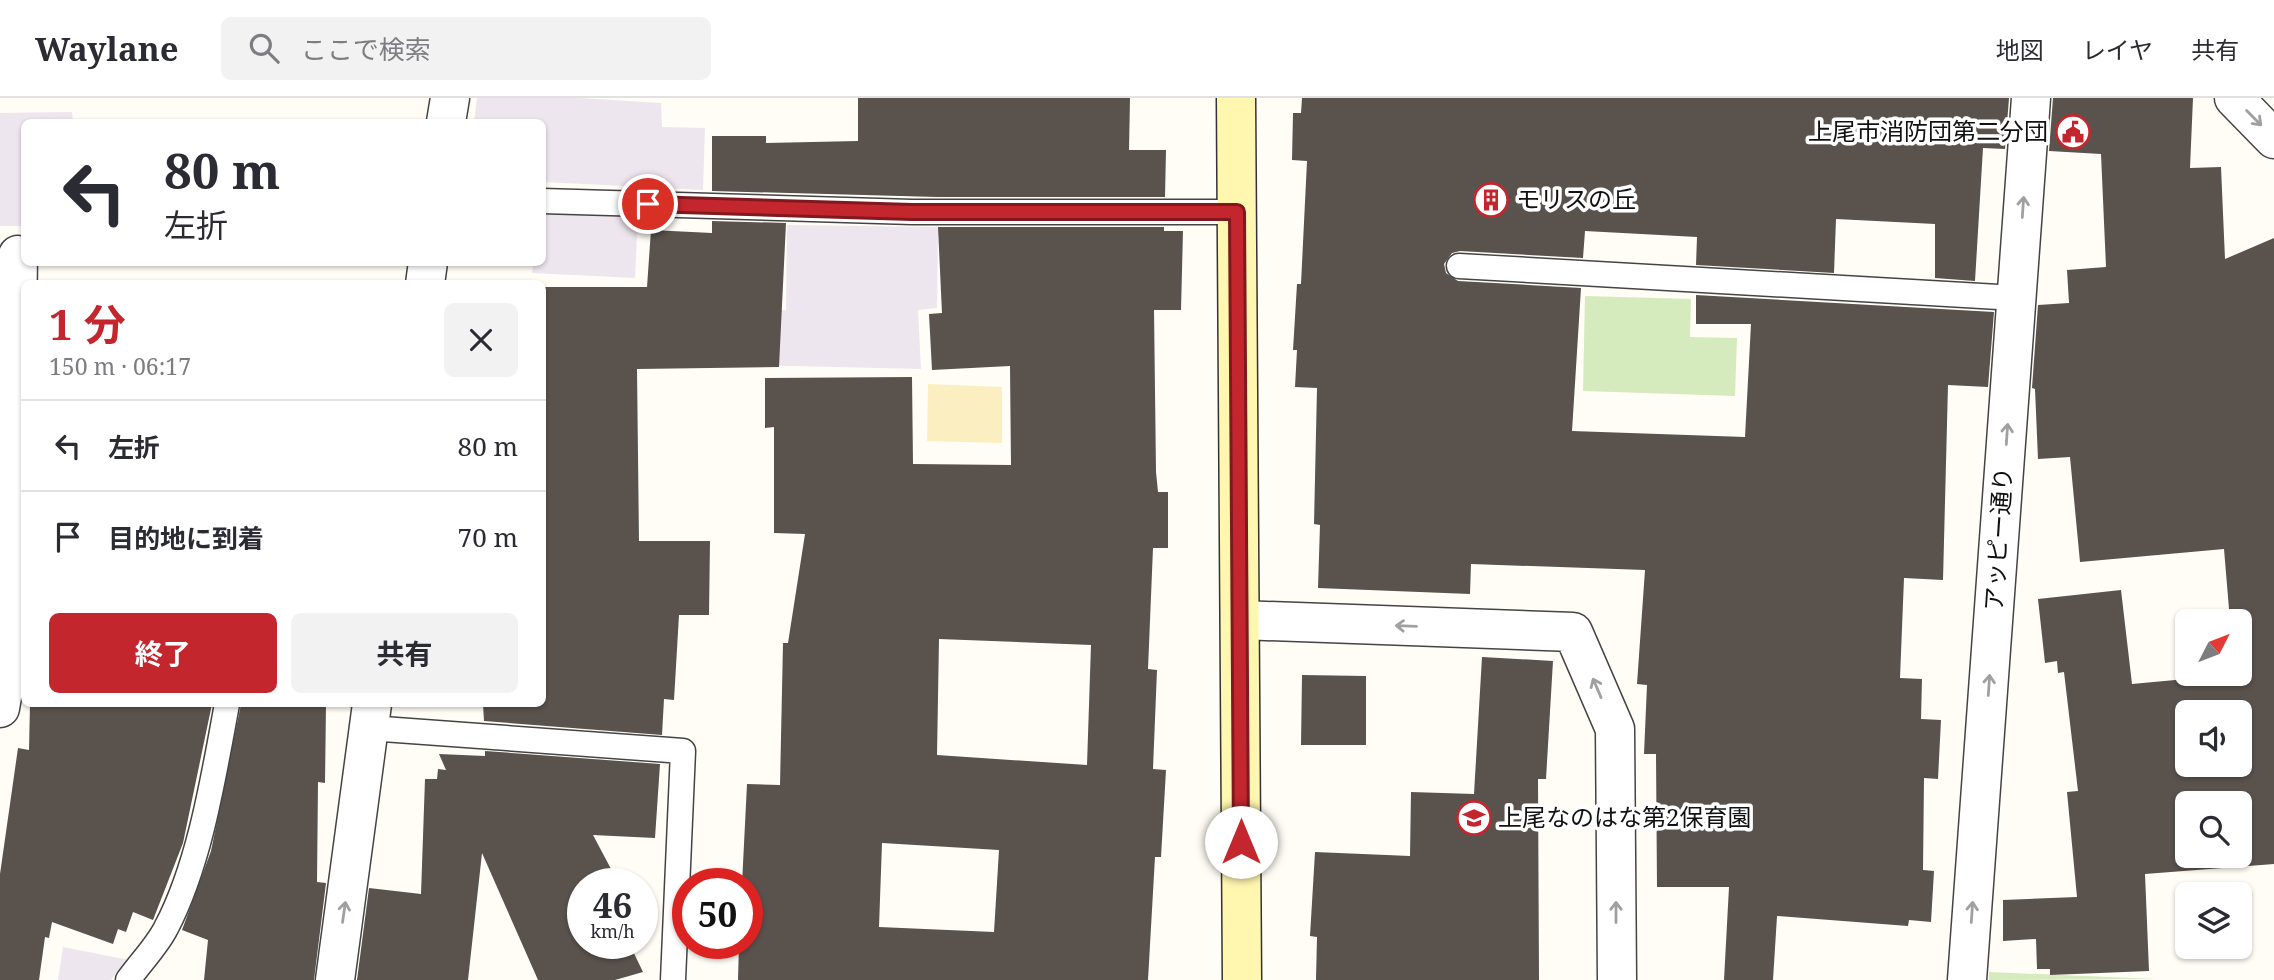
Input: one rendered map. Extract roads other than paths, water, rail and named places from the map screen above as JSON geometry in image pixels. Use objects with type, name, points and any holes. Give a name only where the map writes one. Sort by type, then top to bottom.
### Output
[{"type":"main road","points":[[1236,98],[1242,980]]},
{"type":"street","points":[[446,119],[450,98]]},
{"type":"street","name":"アッピー通り","points":[[1967,980],[2031,98]]},
{"type":"street","points":[[2234,98],[2274,139]]},
{"type":"street","points":[[0,708],[12,634],[14,255]]},
{"type":"street","points":[[1240,620],[1573,632],[1615,729],[1617,980]]},
{"type":"street","points":[[335,980],[370,716]]},
{"type":"lane","points":[[546,201],[912,212],[1237,212]]},
{"type":"lane","points":[[1459,266],[2016,298]]},
{"type":"lane","points":[[128,980],[166,929],[182,891],[210,798],[226,707]]},
{"type":"lane","points":[[370,716],[683,751],[674,980]]},
{"type":"place","name":"上尾市消防団第二分団","points":[[2073,132]]},
{"type":"place","name":"モリスの丘","points":[[1491,200]]},
{"type":"place","name":"上尾なのはな第2保育園","points":[[1474,818]]}]
